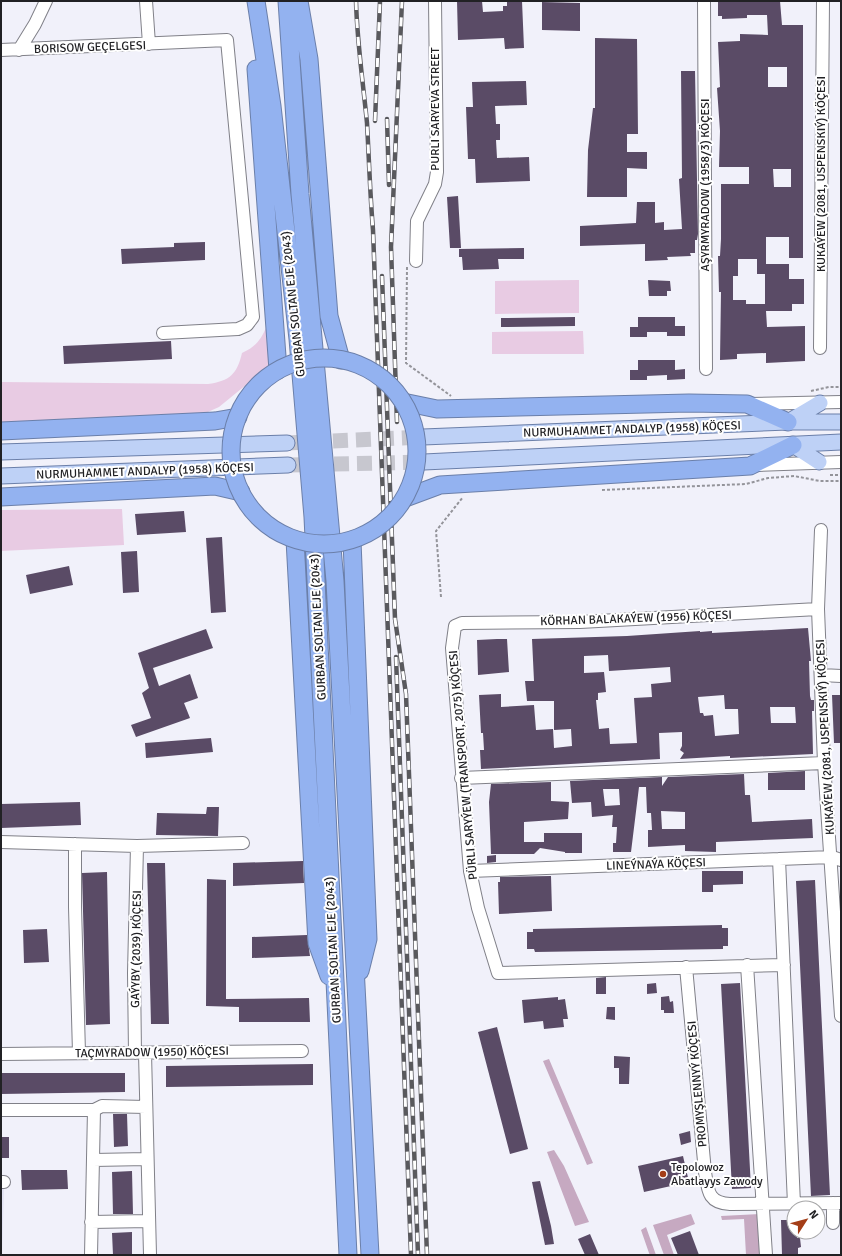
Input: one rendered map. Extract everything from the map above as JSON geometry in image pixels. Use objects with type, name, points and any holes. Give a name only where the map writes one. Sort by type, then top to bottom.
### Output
[{"type":"highway","points":[[253,1],[258,101],[278,370]]},
{"type":"highway","name":"GURBAN SOLTAN EJE (2043)","points":[[256,1],[272,106],[296,324],[312,509],[348,1255]]},
{"type":"highway","name":"GURBAN SOLTAN EJE (2043)","points":[[287,1],[300,194],[335,581],[370,1255]]},
{"type":"highway","points":[[300,9],[309,59],[329,316],[341,360]]},
{"type":"highway","points":[[319,358],[341,360],[362,367],[382,379],[403,402],[411,420],[416,446],[417,460],[413,479],[405,498],[388,519],[370,532],[352,541],[327,544],[295,540],[273,529],[254,511],[241,492],[232,464],[232,440],[238,416],[249,396],[266,379],[278,370],[298,362],[319,358]]},
{"type":"highway","points":[[403,402],[438,409],[689,403],[747,404],[788,422]]},
{"type":"highway","points":[[1,431],[215,421],[238,416]]},
{"type":"highway","points":[[405,498],[440,485],[689,468],[750,466],[793,445]]},
{"type":"highway","points":[[1,497],[215,486],[241,492]]},
{"type":"highway","points":[[295,540],[317,943],[335,993]]},
{"type":"highway","points":[[352,541],[368,939],[356,989]]},
{"type":"main road","points":[[788,422],[820,403]]},
{"type":"main road","name":"NURMUHAMMET ANDALYP (1958) KÖÇESI","points":[[423,437],[788,422],[841,422]]},
{"type":"main road","name":"NURMUHAMMET ANDALYP (1958) KÖÇESI","points":[[424,462],[841,442]]},
{"type":"main road","name":"NURMUHAMMET ANDALYP (1958) KÖÇESI","points":[[1,452],[287,443]]},
{"type":"main road","points":[[793,445],[819,462]]},
{"type":"main road","name":"NURMUHAMMET ANDALYP (1958) KÖÇESI","points":[[1,476],[288,465]]},
{"type":"street","points":[[19,50],[35,24],[46,1]]},
{"type":"street","points":[[146,1],[149,44]]},
{"type":"street","name":"PURLI SARYEVA STREET","points":[[414,264],[417,221],[435,184],[436,172],[434,1]]},
{"type":"street","name":"AŞYRMYRADOW (1958/3) KÖÇESI","points":[[704,1],[706,369]]},
{"type":"street","name":"KUKAÝEW (2081, USPENSKIÝ) KÖÇESI","points":[[820,348],[823,1]]},
{"type":"street","name":"BORISOW GEÇELGESI","points":[[1,50],[227,40],[253,317],[248,325],[238,329],[163,333]]},
{"type":"street","points":[[747,404],[841,402]]},
{"type":"street","points":[[750,466],[841,462]]},
{"type":"street","name":"KUKAÝEW (2081, USPENSKIÝ) KÖÇESI","points":[[821,530],[818,609],[824,763],[836,858],[841,1016]]},
{"type":"street","name":"KÖRHAN BALAKAÝEW (1956) KÖÇESI","points":[[455,626],[462,623],[580,622],[818,609]]},
{"type":"street","name":"PÜRLI SARYÝEW (TRANSPORT, 2075) KÖÇESI","points":[[455,626],[452,648],[461,778],[470,871],[478,908],[498,973],[686,967]]},
{"type":"street","points":[[821,675],[841,676]]},
{"type":"street","points":[[461,778],[824,763]]},
{"type":"street","points":[[1,842],[137,846],[243,843]]},
{"type":"street","points":[[75,844],[75,907],[79,1053]]},
{"type":"street","name":"GAÝYBY (2039) KÖÇESI","points":[[137,846],[134,973],[146,1107],[150,1255]]},
{"type":"street","name":"LINEÝNAÝA KÖÇESI","points":[[470,871],[836,858]]},
{"type":"street","points":[[779,859],[794,1200]]},
{"type":"street","points":[[686,967],[784,965]]},
{"type":"street","points":[[747,966],[766,1255]]},
{"type":"street","name":"PROMYŞLENNYÝ KÖÇESI","points":[[686,967],[707,1189],[712,1200],[718,1204],[763,1204]]},
{"type":"street","name":"TAÇMYRADOW (1950) KÖÇESI","points":[[1,1054],[302,1051]]},
{"type":"street","points":[[1,1110],[94,1110],[102,1106],[146,1107]]},
{"type":"street","points":[[91,1255],[94,1110]]},
{"type":"street","points":[[93,1160],[148,1159]]},
{"type":"street","points":[[826,1203],[837,1203],[833,1223]]},
{"type":"street","points":[[763,1204],[786,1204]]},
{"type":"street","points":[[91,1222],[149,1221]]},
{"type":"path","points":[[414,264],[405,267],[406,363],[453,397]]},
{"type":"path","points":[[807,392],[829,387],[841,387]]},
{"type":"path","points":[[830,475],[841,475]]},
{"type":"path","points":[[597,490],[746,484],[768,478],[794,476],[820,481],[841,481]]},
{"type":"path","points":[[441,597],[436,531],[464,495]]},
{"type":"shaded area","points":[[579,280],[579,313],[495,314],[495,281]]},
{"type":"shaded area","points":[[266,328],[269,366],[219,407],[201,415],[1,424],[1,382],[216,383],[227,378],[235,371],[242,353],[257,343],[262,337]]},
{"type":"shaded area","points":[[583,331],[584,354],[492,354],[492,332]]},
{"type":"shaded area","points":[[122,509],[124,545],[1,551],[1,510]]},
{"type":"shaded area","points":[[549,1059],[593,1163],[587,1165],[543,1061]]},
{"type":"shaded area","points":[[554,1150],[564,1166],[589,1222],[575,1226],[547,1152]]},
{"type":"shaded area","points":[[1,1189],[4,1189],[2,1255],[1,1255]]},
{"type":"shaded area","points":[[691,1214],[695,1224],[667,1235],[674,1255],[664,1255],[653,1225]]},
{"type":"shaded area","points":[[760,1214],[762,1255],[746,1255],[744,1219],[722,1220],[721,1216]]},
{"type":"shaded area","points":[[646,1227],[656,1255],[650,1255],[649,1253],[641,1230]]},
{"type":"building","points":[[457,1],[482,1],[483,12],[503,11],[503,6],[507,6],[507,1],[522,1],[524,48],[505,49],[504,38],[458,40]]},
{"type":"building","points":[[718,1],[780,1],[782,25],[803,25],[803,258],[789,258],[789,237],[766,237],[766,264],[789,264],[789,279],[804,279],[804,304],[792,304],[792,311],[766,311],[767,327],[805,326],[805,361],[766,363],[766,353],[737,354],[737,359],[720,360],[721,292],[719,292],[718,256],[720,256],[721,239],[721,184],[749,184],[749,167],[719,167],[720,131],[717,88],[720,87],[718,42],[740,41],[740,34],[768,35],[767,15],[747,15],[747,18],[722,19],[722,16],[718,16]],"holes":[[[768,67],[787,67],[787,87],[768,87]],[[773,169],[791,169],[791,187],[774,187]],[[738,259],[757,259],[757,274],[765,274],[765,304],[746,304],[746,300],[733,300],[733,276],[738,276]]]},
{"type":"building","points":[[542,2],[580,3],[580,31],[542,30]]},
{"type":"building","points":[[595,38],[637,39],[638,134],[627,134],[627,152],[647,152],[647,169],[627,168],[627,197],[587,197],[588,150],[593,108],[595,108]]},
{"type":"building","points":[[681,71],[695,71],[698,234],[697,240],[695,240],[695,253],[690,253],[691,256],[667,257],[668,260],[645,261],[645,244],[580,246],[580,226],[636,223],[637,202],[655,202],[655,223],[664,222],[664,230],[682,229],[679,179],[682,178]]},
{"type":"building","points":[[526,81],[527,105],[495,106],[496,124],[500,124],[500,140],[496,140],[497,158],[529,157],[530,181],[476,183],[475,159],[468,159],[466,107],[473,107],[472,82]]},
{"type":"building","points":[[458,196],[461,248],[450,248],[447,197]]},
{"type":"building","points":[[205,242],[205,260],[122,264],[121,249],[174,247],[174,243]]},
{"type":"building","points":[[524,248],[524,259],[498,259],[499,269],[463,270],[462,257],[459,257],[459,249]]},
{"type":"building","points":[[648,280],[670,281],[671,291],[667,291],[667,296],[649,296]]},
{"type":"building","points":[[575,317],[575,326],[501,327],[501,318]]},
{"type":"building","points":[[638,317],[675,317],[675,326],[685,326],[685,336],[667,336],[667,332],[647,332],[647,337],[630,337],[630,327],[638,327]]},
{"type":"building","points":[[171,341],[172,359],[64,364],[63,346]]},
{"type":"building","points":[[638,360],[675,360],[675,370],[685,369],[685,379],[667,380],[667,375],[647,376],[647,380],[630,380],[630,370],[638,370]]},
{"type":"building","points":[[184,511],[186,532],[137,535],[135,514]]},
{"type":"building","points":[[222,537],[226,612],[211,613],[206,538]]},
{"type":"building","points":[[137,551],[139,592],[123,593],[121,552]]},
{"type":"building","points":[[69,566],[73,585],[30,594],[26,575]]},
{"type":"building","points":[[808,628],[811,661],[809,661],[810,696],[811,700],[814,700],[814,711],[812,711],[813,754],[680,759],[684,753],[680,750],[682,746],[682,732],[659,733],[660,759],[481,769],[480,750],[484,750],[483,733],[481,733],[479,695],[501,694],[501,707],[534,705],[536,730],[553,729],[554,748],[572,746],[571,729],[554,730],[554,701],[527,701],[525,681],[534,681],[532,639],[627,636],[700,631],[712,631],[712,633]],"holes":[[[608,655],[609,671],[670,667],[671,682],[651,684],[652,697],[634,698],[637,743],[610,744],[609,728],[599,729],[596,700],[598,700],[598,693],[606,692],[604,672],[584,673],[584,656]],[[724,695],[725,709],[738,709],[739,734],[715,736],[713,715],[704,716],[703,713],[700,713],[698,697]],[[770,707],[795,707],[796,723],[771,723]]]},
{"type":"building","points":[[206,629],[213,648],[153,668],[159,686],[190,674],[198,698],[184,703],[190,718],[136,737],[131,725],[151,718],[142,693],[149,688],[138,653]]},
{"type":"building","points":[[507,639],[509,672],[478,675],[477,640]]},
{"type":"building","points":[[832,695],[841,695],[841,743],[834,743]]},
{"type":"building","points":[[211,738],[213,752],[146,758],[145,743]]},
{"type":"building","points":[[805,771],[805,790],[768,790],[768,773]]},
{"type":"building","points":[[744,774],[745,795],[750,795],[752,822],[812,819],[813,838],[716,842],[716,852],[685,851],[685,845],[648,847],[648,830],[652,830],[651,813],[647,813],[646,787],[639,787],[631,852],[613,852],[613,843],[616,843],[617,827],[612,827],[613,815],[592,817],[591,802],[572,803],[570,781],[662,777],[662,786],[668,777]],"holes":[[[603,789],[619,789],[620,805],[605,806]],[[661,811],[685,812],[685,829],[662,829]]]},
{"type":"building","points":[[551,782],[551,801],[569,802],[568,819],[524,822],[524,842],[544,842],[544,833],[582,833],[582,853],[565,853],[540,848],[534,854],[491,854],[489,802],[491,784]]},
{"type":"building","points":[[80,802],[81,825],[1,828],[1,804]]},
{"type":"building","points":[[207,807],[219,807],[218,836],[156,835],[157,813],[206,814]]},
{"type":"building","points":[[496,855],[496,862],[487,863],[487,856]]},
{"type":"building","points":[[303,861],[304,883],[233,886],[233,863]]},
{"type":"building","points":[[147,863],[165,863],[169,1024],[151,1024]]},
{"type":"building","points":[[702,871],[743,871],[743,884],[713,885],[713,892],[702,892]]},
{"type":"building","points":[[107,872],[110,1024],[86,1025],[82,873]]},
{"type":"building","points":[[551,876],[552,911],[499,914],[498,882],[500,882],[500,877]]},
{"type":"building","points":[[207,879],[226,880],[226,999],[309,998],[310,1022],[239,1022],[239,1007],[206,1006]]},
{"type":"building","points":[[815,880],[830,1195],[811,1196],[796,881]]},
{"type":"building","points":[[722,925],[722,928],[728,928],[728,946],[723,946],[723,949],[535,952],[534,949],[527,949],[527,932],[533,932],[533,929]]},
{"type":"building","points":[[47,929],[49,962],[24,963],[23,930]]},
{"type":"building","points":[[307,935],[310,956],[252,958],[252,937]]},
{"type":"building","points":[[606,977],[606,994],[596,994],[596,978]]},
{"type":"building","points":[[656,983],[657,993],[647,994],[647,984]]},
{"type":"building","points":[[740,983],[751,1188],[732,1189],[721,984]]},
{"type":"building","points":[[669,996],[670,1002],[673,1001],[674,1013],[664,1013],[664,1010],[661,1010],[661,997]]},
{"type":"building","points":[[558,997],[558,1000],[565,999],[568,1019],[563,1019],[564,1027],[544,1029],[543,1021],[524,1023],[522,1000]]},
{"type":"building","points":[[607,1007],[615,1007],[615,1020],[606,1019]]},
{"type":"building","points":[[497,1027],[528,1149],[510,1154],[478,1032]]},
{"type":"building","points":[[614,1056],[630,1057],[629,1084],[619,1084],[619,1068],[614,1068]]},
{"type":"building","points":[[313,1064],[313,1085],[166,1087],[166,1066]]},
{"type":"building","points":[[1,1073],[125,1073],[125,1092],[1,1094]]},
{"type":"building","points":[[113,1114],[127,1114],[128,1146],[114,1147]]},
{"type":"building","points":[[690,1131],[691,1142],[681,1145],[679,1134]]},
{"type":"building","points":[[1,1137],[9,1137],[9,1158],[1,1158]]},
{"type":"building","name":"Tepolowoz Abatlayys Zawody","points":[[683,1156],[689,1182],[644,1192],[638,1166]]},
{"type":"building","points":[[21,1170],[67,1170],[68,1189],[22,1190]]},
{"type":"building","points":[[132,1171],[133,1214],[113,1214],[112,1172]]},
{"type":"building","points":[[540,1181],[554,1244],[545,1245],[532,1182]]},
{"type":"building","points":[[781,1220],[786,1220],[786,1240],[800,1240],[801,1247],[798,1248],[798,1255],[782,1255]]},
{"type":"building","points":[[690,1231],[699,1255],[678,1255],[671,1238]]},
{"type":"building","points":[[132,1232],[132,1255],[113,1255],[112,1233]]},
{"type":"building","points":[[590,1234],[599,1255],[585,1255],[578,1239]]},
{"type":"tunnel","points":[[287,443],[423,437]]},
{"type":"tunnel","points":[[288,465],[424,462]]},
{"type":"railway","points":[[356,1],[367,123],[373,230],[411,1255]]},
{"type":"railway","points":[[375,121],[380,1]]},
{"type":"railway","points":[[397,422],[391,247],[402,1]]},
{"type":"railway","points":[[387,119],[389,185]]},
{"type":"railway","points":[[382,276],[395,619],[406,694],[427,1255]]},
{"type":"railway","points":[[396,657],[418,1255]]},
{"type":"place","name":"Tepolowoz Abatlayys Zawody","points":[[663,1174]]}]
